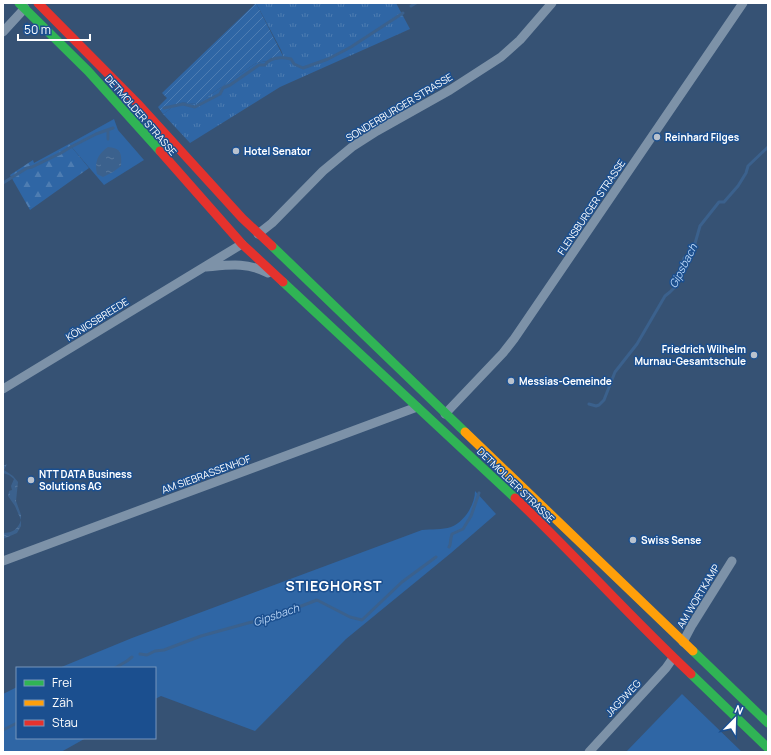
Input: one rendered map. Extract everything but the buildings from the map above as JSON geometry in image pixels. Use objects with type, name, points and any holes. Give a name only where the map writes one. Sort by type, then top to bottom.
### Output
[{"type":"main road","name":"DETMOLDER STRASSE","points":[[38,3],[140,105],[199,172],[258,234],[768,723]]},
{"type":"main road","name":"DETMOLDER STRASSE","points":[[22,6],[88,71],[242,244],[537,519],[644,630],[768,748]]},
{"type":"main road","points":[[242,244],[258,234]]},
{"type":"main road","points":[[673,658],[683,642]]},
{"type":"street","name":"SONDERBURGER STRASSE","points":[[258,234],[272,223],[323,171],[352,147],[377,131],[450,90],[501,57],[520,40],[552,3]]},
{"type":"street","name":"FLENSBURGER STRASSE","points":[[445,414],[503,353],[514,339],[743,3]]},
{"type":"street","points":[[3,32],[22,6]]},
{"type":"street","name":"KÖNIGSBREEDE","points":[[3,390],[242,244]]},
{"type":"street","name":"KÖNIGSBREEDE","points":[[203,267],[243,265],[259,268],[276,276]]},
{"type":"street","name":"AM SIEBRASSENHOF","points":[[3,561],[417,407]]},
{"type":"street","name":"AM WORTKAMP","points":[[683,642],[732,561]]},
{"type":"street","name":"JAGDWEG","points":[[589,752],[673,658]]},
{"type":"green space","points":[[256,3],[396,3],[410,29],[280,87],[190,143],[163,114],[180,102],[197,104],[256,63],[284,58]]},
{"type":"green space","points":[[256,3],[284,58],[256,63],[197,104],[180,102],[163,114],[158,107],[167,98],[162,93]]},
{"type":"green space","points":[[114,119],[118,130],[144,160],[104,185],[69,144]]},
{"type":"green space","points":[[69,144],[89,168],[30,210],[10,175],[33,160],[34,163]]},
{"type":"green space","points":[[475,491],[496,514],[346,639],[255,731],[161,696],[156,698],[156,667],[61,667],[132,638],[422,530],[440,529],[456,525],[468,512],[475,496]]},
{"type":"green space","points":[[16,688],[16,739],[84,739],[61,752],[3,752],[3,694]]},
{"type":"green space","points":[[682,694],[742,752],[626,752]]},
{"type":"water","points":[[108,147],[116,149],[120,152],[121,166],[103,177],[97,174],[96,166],[99,155]]},
{"type":"water","points":[[7,464],[4,470],[13,476],[18,482],[16,501],[21,515],[21,520],[15,506],[8,496],[9,491],[12,490],[11,486],[14,479],[3,473],[3,466]]},
{"type":"water","points":[[21,520],[21,526],[17,533],[3,539],[3,533],[15,530]]},
{"type":"waterway","points":[[411,6],[416,3]]},
{"type":"waterway","points":[[164,108],[183,104],[195,107],[220,94],[223,88],[230,85],[259,65],[265,65],[273,59],[291,59],[294,64],[303,68],[328,59],[351,47],[403,13]]},
{"type":"waterway","points":[[3,183],[27,168],[61,153],[96,134],[113,128]]},
{"type":"waterway","points":[[108,130],[108,139]]},
{"type":"waterway","name":"Gipsbach","points":[[589,404],[596,406],[604,400],[615,372],[637,344],[665,296],[675,287],[684,258],[691,253],[700,226],[719,202],[724,202],[738,186],[746,173],[748,166],[768,147]]},
{"type":"waterway","name":"Gipsbach","points":[[449,547],[452,534],[463,529],[471,516],[479,493]]},
{"type":"waterway","name":"Gipsbach","points":[[140,654],[147,655],[155,651],[164,650],[201,636],[261,620],[285,610],[291,610],[317,600],[350,617],[362,620],[402,582],[436,557]]},
{"type":"waterway","name":"Gipsbach","points":[[117,667],[132,657]]},
{"type":"waterway","name":"Gipsbach","points":[[3,730],[16,724]]},
{"type":"traffic: fast","points":[[19,3],[88,71],[160,151]]},
{"type":"traffic: fast","points":[[272,246],[465,432]]},
{"type":"traffic: fast","points":[[283,282],[515,498]]},
{"type":"traffic: fast","points":[[693,651],[768,723]]},
{"type":"traffic: fast","points":[[691,674],[768,748]]},
{"type":"traffic: slow","points":[[465,432],[693,651]]},
{"type":"traffic: jam","points":[[38,3],[139,105],[242,218],[272,246]]},
{"type":"traffic: jam","points":[[160,151],[242,244],[283,282]]},
{"type":"traffic: jam","points":[[515,498],[691,674]]},
{"type":"place","name":"Reinhard Filges","points":[[657,137]]},
{"type":"place","name":"Hotel Senator","points":[[236,151]]},
{"type":"place","name":"Friedrich Wilhelm Murnau-Gesamtschule","points":[[754,355]]},
{"type":"place","name":"Messias-Gemeinde","points":[[511,381]]},
{"type":"place","name":"NTT DATA Business Solutions AG","points":[[31,480]]},
{"type":"place","name":"Swiss Sense","points":[[633,540]]},
{"type":"district","name":"STIEGHORST","points":[[334,586]]}]
